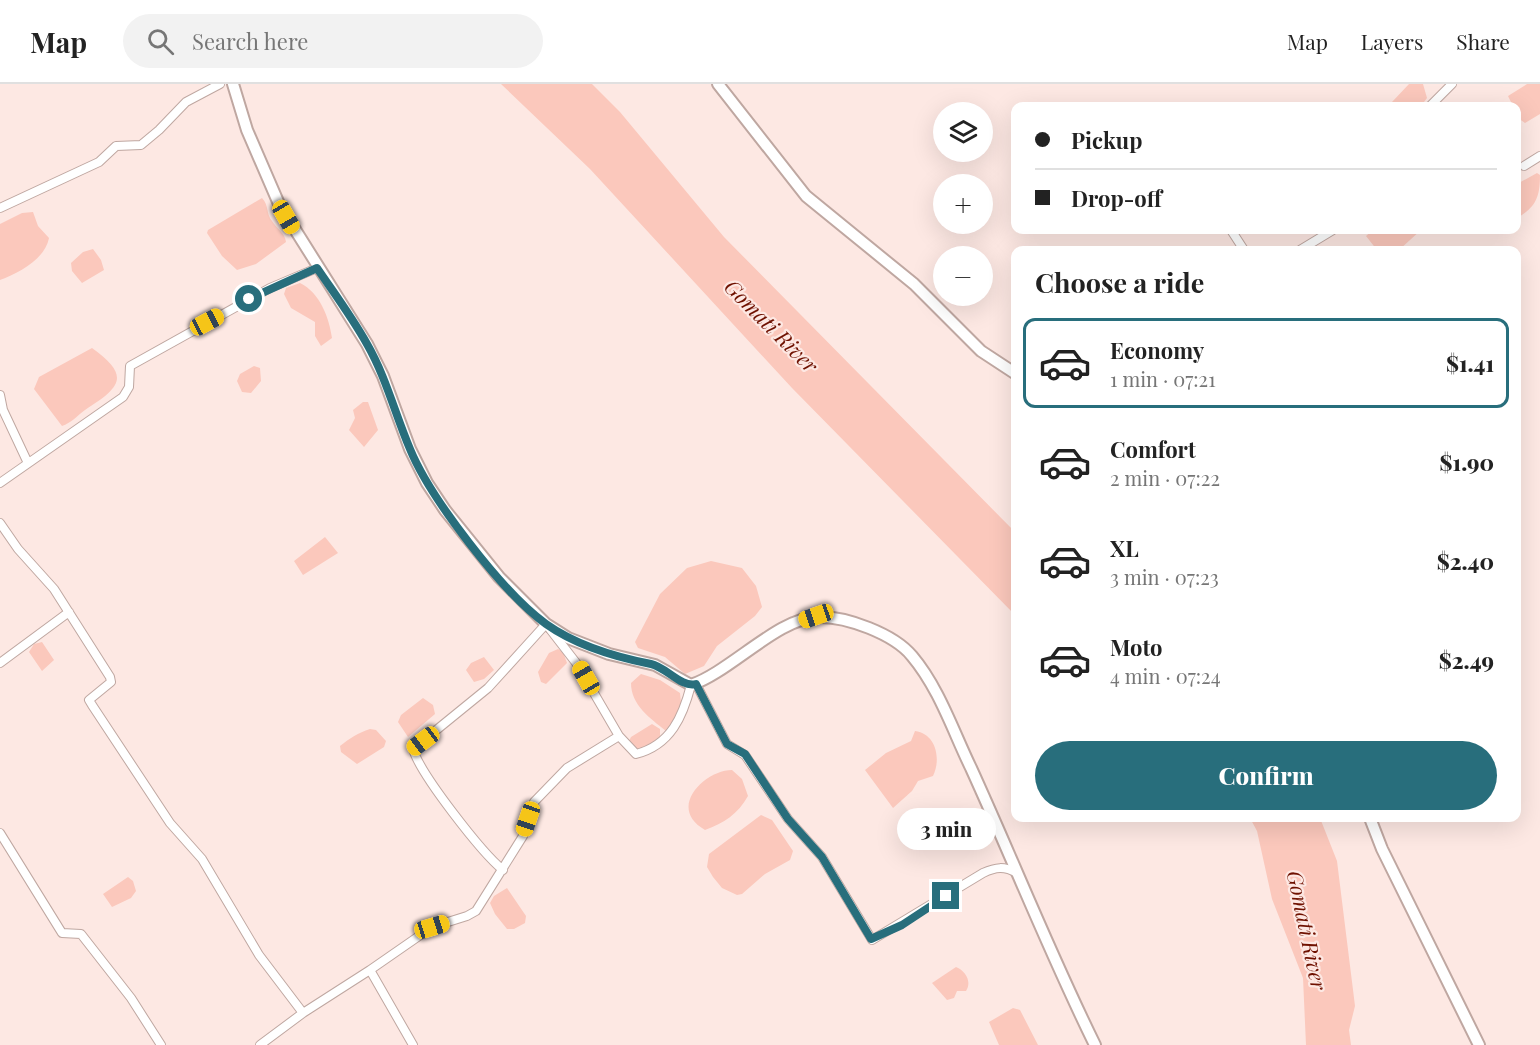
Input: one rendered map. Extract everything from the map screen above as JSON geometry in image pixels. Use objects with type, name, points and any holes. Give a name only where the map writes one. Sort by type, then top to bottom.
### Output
[{"type":"main road","points":[[233,84],[259,162],[279,204],[317,268],[367,344],[383,376],[410,449],[427,483],[499,577],[546,624],[568,638],[609,654],[655,665],[694,684],[787,626],[816,616],[844,619],[883,635],[911,654],[948,717],[1019,874],[1064,983],[1095,1045]]},
{"type":"main road","points":[[718,84],[806,196],[914,284],[981,351],[1011,371]]},
{"type":"main road","points":[[1372,822],[1382,849],[1479,1045]]},
{"type":"street","points":[[0,208],[99,162],[116,146],[141,145],[186,102],[220,84]]},
{"type":"street","points":[[1434,102],[1452,84]]},
{"type":"street","points":[[1524,166],[1540,156]]},
{"type":"street","points":[[1307,246],[1326,234]]},
{"type":"street","points":[[0,483],[27,461],[67,438],[123,397],[129,387],[130,366],[270,288],[317,268]]},
{"type":"street","points":[[0,395],[3,410],[27,461]]},
{"type":"street","points":[[0,523],[18,549],[54,589],[110,678],[111,682],[89,700],[92,705],[170,823],[202,859],[260,955],[303,1013]]},
{"type":"street","points":[[0,663],[69,612]]},
{"type":"street","points":[[503,870],[490,859],[437,790],[413,749],[488,688],[546,624],[577,664],[620,736],[635,753],[649,750],[678,725],[694,684]]},
{"type":"street","points":[[694,684],[727,744],[745,754],[788,819],[822,857],[872,940],[995,867],[1019,874]]},
{"type":"street","points":[[260,1045],[303,1013],[432,927],[476,911],[522,836],[534,802],[567,768],[620,736]]},
{"type":"street","points":[[0,834],[62,933],[81,934],[131,998],[161,1045]]},
{"type":"street","points":[[370,970],[413,1045]]},
{"type":"water","name":"Gomati River","points":[[501,84],[592,84],[620,112],[724,237],[1011,528],[1011,611],[792,388],[590,169]]},
{"type":"water","points":[[1409,84],[1423,84],[1427,98],[1424,102],[1392,102]]},
{"type":"water","points":[[1527,84],[1540,84],[1540,114],[1525,123],[1521,120],[1521,102],[1511,102],[1508,96]]},
{"type":"water","points":[[1537,173],[1540,175],[1536,201],[1521,215],[1521,182]]},
{"type":"water","points":[[262,198],[270,218],[286,242],[256,264],[237,270],[222,256],[207,233],[208,230]]},
{"type":"water","points":[[33,212],[38,226],[49,238],[47,246],[37,259],[0,280],[0,224],[22,213]]},
{"type":"water","points":[[1368,234],[1417,234],[1403,246],[1374,246],[1366,236]]},
{"type":"water","points":[[93,249],[101,260],[104,270],[82,283],[72,271],[71,263],[83,252]]},
{"type":"water","points":[[300,283],[318,299],[329,322],[332,338],[321,346],[315,336],[315,322],[291,308],[284,294],[286,288]]},
{"type":"water","points":[[92,348],[112,366],[117,381],[107,395],[62,426],[34,389],[39,377]]},
{"type":"water","points":[[254,366],[260,368],[261,381],[251,393],[242,392],[237,381],[240,374]]},
{"type":"water","points":[[363,402],[368,402],[378,430],[364,447],[349,430],[355,418],[353,410]]},
{"type":"water","points":[[325,537],[338,553],[303,575],[294,561]]},
{"type":"water","points":[[711,561],[742,568],[756,586],[762,607],[755,616],[717,646],[704,666],[685,674],[665,657],[638,648],[635,642],[660,594],[687,568]]},
{"type":"water","points":[[42,642],[54,660],[42,671],[29,652],[34,644]]},
{"type":"water","points":[[558,649],[563,652],[567,663],[546,684],[541,682],[538,672],[549,653]]},
{"type":"water","points":[[484,657],[494,670],[484,679],[474,682],[466,670],[471,663]]},
{"type":"water","points":[[641,674],[660,680],[680,693],[682,712],[666,731],[642,710],[634,698],[631,683]]},
{"type":"water","points":[[423,698],[433,705],[435,714],[408,737],[398,722],[401,715]]},
{"type":"water","points":[[652,724],[660,729],[660,737],[643,750],[635,750],[629,741],[631,737]]},
{"type":"water","points":[[370,729],[376,730],[386,741],[384,747],[357,764],[341,752],[340,746]]},
{"type":"water","points":[[915,731],[922,733],[932,742],[937,756],[935,770],[933,776],[918,781],[912,791],[893,808],[865,770],[886,753],[911,741]]},
{"type":"water","points":[[732,770],[742,779],[748,796],[730,817],[705,830],[694,821],[689,811],[689,801],[701,783],[711,776]]},
{"type":"water","points":[[761,815],[772,820],[793,851],[790,860],[765,874],[742,894],[737,895],[722,888],[713,877],[707,867],[709,854]]},
{"type":"water","name":"Gomati River","points":[[1252,822],[1322,822],[1337,861],[1355,1006],[1349,1030],[1351,1045],[1306,1045],[1303,978],[1272,899],[1257,831]]},
{"type":"water","points":[[128,877],[133,881],[136,891],[131,898],[112,907],[103,894]]},
{"type":"water","points":[[507,888],[526,916],[525,923],[514,929],[507,929],[495,914],[490,903],[494,896]]},
{"type":"water","points":[[956,967],[967,977],[968,988],[966,991],[957,991],[954,998],[947,1000],[932,983]]},
{"type":"water","points":[[1013,1008],[1020,1010],[1038,1045],[999,1045],[989,1022]]},
{"type":"route","points":[[249,299],[317,268],[367,344],[383,376],[410,449],[427,483],[445,510],[499,577],[528,609],[568,638],[609,654],[655,665],[684,682],[691,685],[696,684],[711,717],[727,744],[745,754],[788,819],[822,857],[872,940],[902,925],[946,896]]}]
